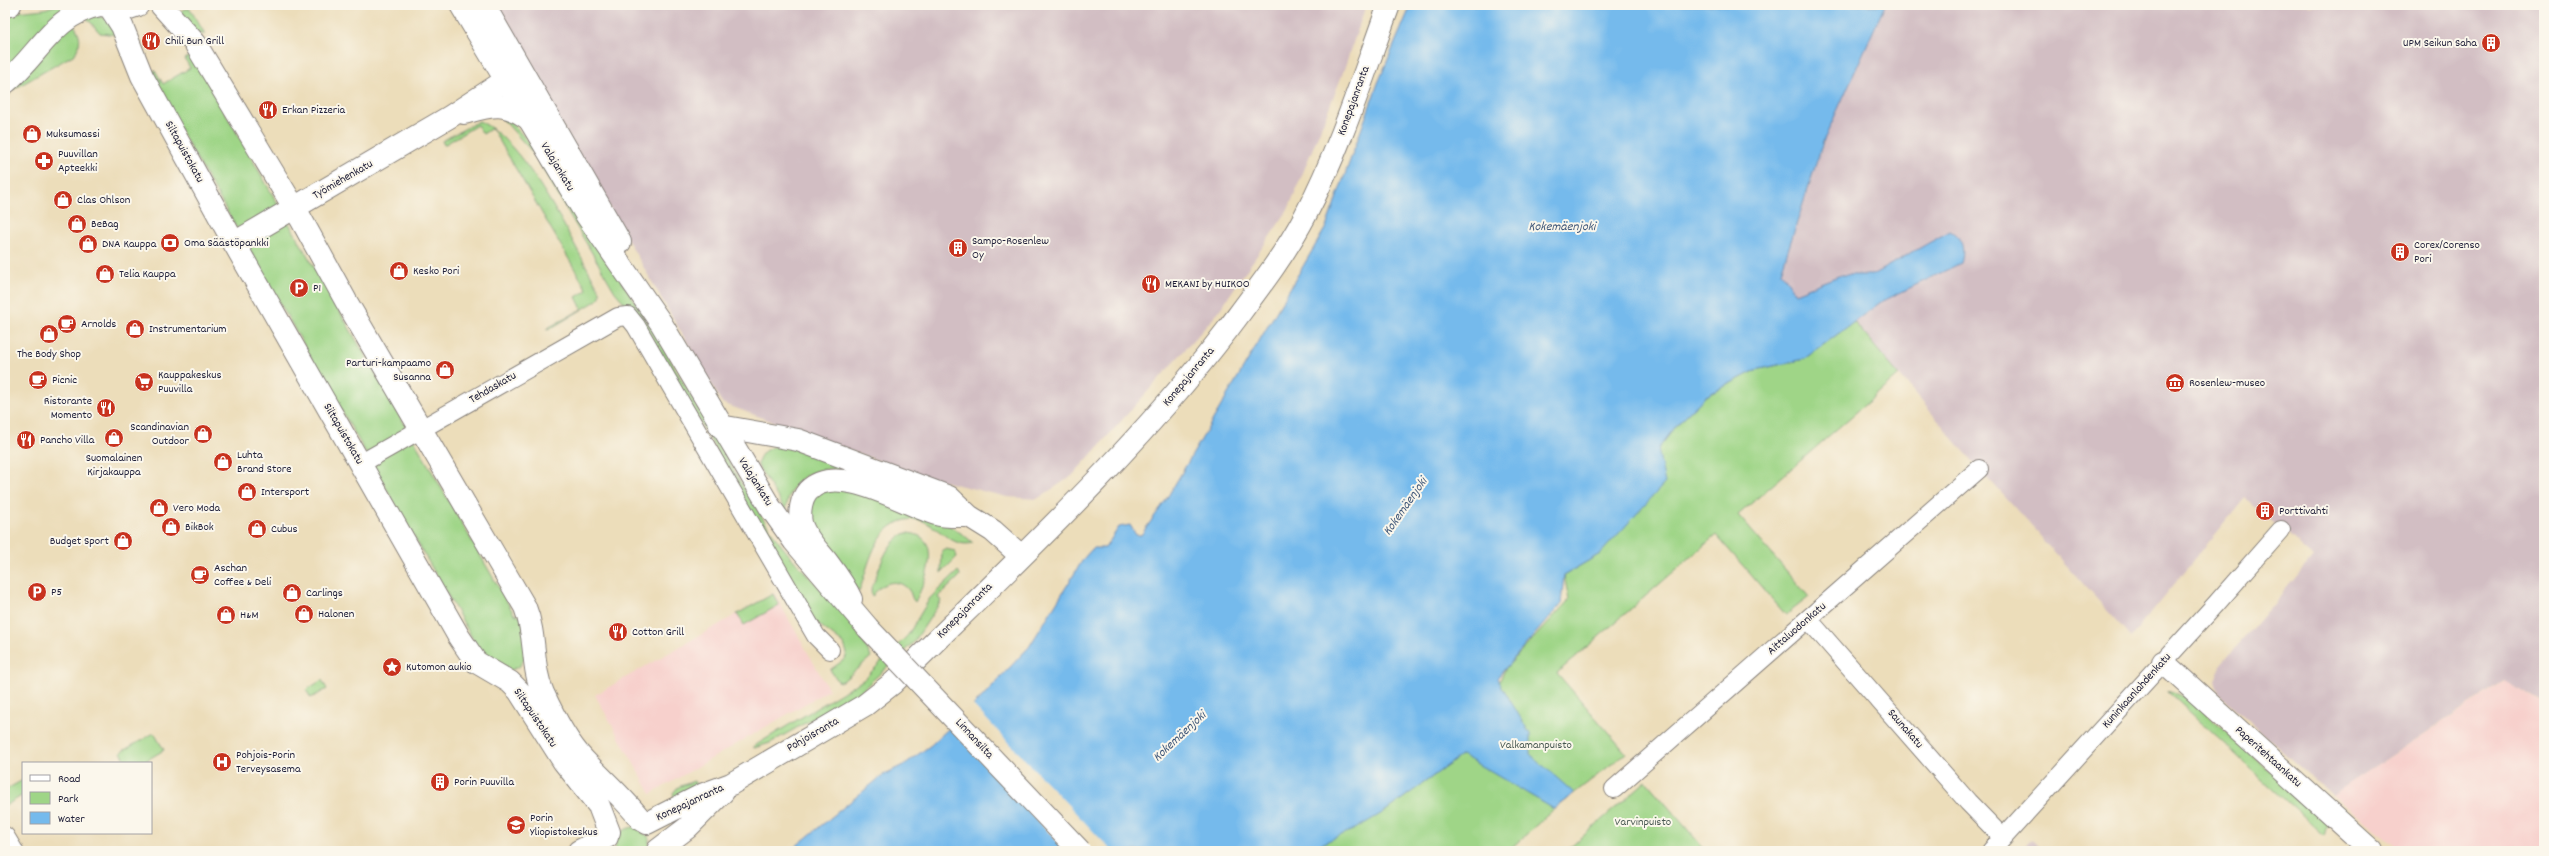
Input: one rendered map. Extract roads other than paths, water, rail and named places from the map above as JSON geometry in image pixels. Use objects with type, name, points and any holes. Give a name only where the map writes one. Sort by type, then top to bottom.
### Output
[{"type":"main road","points":[[5,6],[10,5]]},
{"type":"main road","points":[[5,83],[31,58],[60,23],[75,12],[104,6],[123,10],[138,5]]},
{"type":"main road","name":"Siltapuistokatu","points":[[161,5],[195,43],[294,208],[525,607],[534,633],[538,679],[543,693],[569,739],[584,760],[619,794],[657,836],[658,851]]},
{"type":"main road","name":"Valajankatu","points":[[461,5],[587,216],[661,323]]},
{"type":"main road","name":"Valajankatu","points":[[484,5],[634,266],[661,323],[746,469],[794,541],[865,624]]},
{"type":"main road","name":"Konepajanranta","points":[[893,683],[1020,556],[1176,395],[1278,260],[1305,216],[1334,156],[1388,5]]},
{"type":"main road","name":"Siltapuistokatu","points":[[104,6],[122,26],[142,76],[234,243],[467,651],[476,662],[500,676],[519,691],[529,704],[564,762],[599,806],[607,840]]},
{"type":"main road","points":[[506,80],[522,84],[539,100]]},
{"type":"main road","name":"Työmiehenkatu","points":[[234,243],[451,116],[506,80]]},
{"type":"main road","name":"Työmiehenkatu","points":[[451,116],[490,106],[500,105],[510,107],[529,119]]},
{"type":"main road","points":[[720,426],[763,435],[798,440],[949,497],[969,516],[993,531],[1020,556]]},
{"type":"main road","points":[[746,469],[749,454],[763,435]]},
{"type":"main road","points":[[865,624],[844,584],[808,537],[801,522],[800,509],[805,494],[814,485],[837,479],[860,485],[937,515],[969,516]]},
{"type":"main road","name":"Linnansilta","points":[[865,624],[1080,851]]},
{"type":"main road","points":[[500,676],[512,678],[522,675],[531,668],[536,654]]},
{"type":"main road","name":"Paperitehtaankatu","points":[[2163,662],[2372,851]]},
{"type":"main road","name":"Pohjoisranta","points":[[731,784],[865,705],[893,683]]},
{"type":"main road","name":"Konepajanranta","points":[[644,821],[704,794],[731,784]]},
{"type":"main road","name":"Konepajanranta","points":[[658,851],[687,828],[731,784]]},
{"type":"main road","points":[[579,851],[607,840],[616,824],[625,819],[644,821]]},
{"type":"street","name":"Tehdaskatu","points":[[360,464],[618,317],[628,316],[636,326],[816,636],[830,650]]},
{"type":"street","name":"Aittaluodonkatu","points":[[1614,789],[1979,469]]},
{"type":"street","name":"Kuninkaanlahdenkatu","points":[[1997,844],[2281,530]]},
{"type":"street","name":"Saunakatu","points":[[1808,619],[1968,802],[1997,844]]},
{"type":"street","points":[[5,836],[14,851]]},
{"type":"water","name":"Kokemäenjoki","points":[[1411,5],[1885,5],[1823,142],[1781,272],[1795,293],[1841,275],[1872,275],[1950,231],[1958,237],[1962,245],[1963,254],[1961,263],[1881,302],[1804,359],[1756,370],[1706,396],[1680,421],[1658,449],[1665,483],[1600,554],[1564,575],[1561,604],[1497,678],[1530,734],[1530,754],[1574,793],[1554,809],[1462,755],[1384,812],[1355,829],[1305,851],[790,851],[883,775],[905,764],[931,745],[980,699],[1029,647],[1084,558],[1093,548],[1105,548],[1119,527],[1130,525],[1136,535],[1141,535],[1164,503],[1326,227],[1378,83]]},
{"type":"place","name":"Chili Bun Grill","points":[[151,41]]},
{"type":"place","name":"UPM Seikun Saha","points":[[2491,43]]},
{"type":"place","name":"Erkan Pizzeria","points":[[268,110]]},
{"type":"place","name":"Muksumassi","points":[[32,134]]},
{"type":"place","name":"Puuvillan Apteekki","points":[[44,161]]},
{"type":"place","name":"Clas Ohlson","points":[[63,200]]},
{"type":"place","name":"BeBag","points":[[77,224]]},
{"type":"place","name":"Oma Säästöpankki","points":[[170,243]]},
{"type":"place","name":"DNA Kauppa","points":[[88,244]]},
{"type":"place","name":"Sampo-Rosenlew Oy","points":[[958,248]]},
{"type":"place","name":"Corex/Corenso Pori","points":[[2400,252]]},
{"type":"place","name":"Kesko Pori","points":[[399,271]]},
{"type":"place","name":"Telia Kauppa","points":[[105,274]]},
{"type":"place","name":"MEKANI by HUIKOO","points":[[1151,284]]},
{"type":"place","name":"P1","points":[[299,288]]},
{"type":"place","name":"Arnolds","points":[[67,324]]},
{"type":"place","name":"Instrumentarium","points":[[135,329]]},
{"type":"place","name":"The Body Shop","points":[[49,334]]},
{"type":"place","name":"Parturi-kampaamo Susanna","points":[[445,370]]},
{"type":"place","name":"Picnic","points":[[38,380]]},
{"type":"place","name":"Kauppakeskus Puuvilla","points":[[144,382]]},
{"type":"place","name":"Rosenlew-museo","points":[[2175,383]]},
{"type":"place","name":"Ristorante Momento","points":[[106,408]]},
{"type":"place","name":"Scandinavian Outdoor","points":[[203,434]]},
{"type":"place","name":"Suomalainen Kirjakauppa","points":[[114,438]]},
{"type":"place","name":"Pancho Villa","points":[[26,440]]},
{"type":"place","name":"Luhta Brand Store","points":[[223,462]]},
{"type":"place","name":"Intersport","points":[[247,492]]},
{"type":"place","name":"Vero Moda","points":[[159,508]]},
{"type":"place","name":"Porttivahti","points":[[2265,511]]},
{"type":"place","name":"BikBok","points":[[171,527]]},
{"type":"place","name":"Cubus","points":[[257,529]]},
{"type":"place","name":"Budget Sport","points":[[123,541]]},
{"type":"place","name":"Aschan Coffee & Deli","points":[[200,575]]},
{"type":"place","name":"P5","points":[[37,592]]},
{"type":"place","name":"Carlings","points":[[292,593]]},
{"type":"place","name":"Halonen","points":[[304,614]]},
{"type":"place","name":"H&M","points":[[226,615]]},
{"type":"place","name":"Cotton Grill","points":[[618,632]]},
{"type":"place","name":"Kutomon aukio","points":[[392,667]]},
{"type":"place","name":"Pohjois-Porin Terveysasema","points":[[222,762]]},
{"type":"place","name":"Porin Puuvilla","points":[[440,782]]},
{"type":"place","name":"Porin Yliopistokeskus","points":[[516,825]]},
{"type":"park label","name":"Valkamanpuisto","points":[[1536,745]]},
{"type":"park label","name":"Varvinpuisto","points":[[1643,822]]}]
